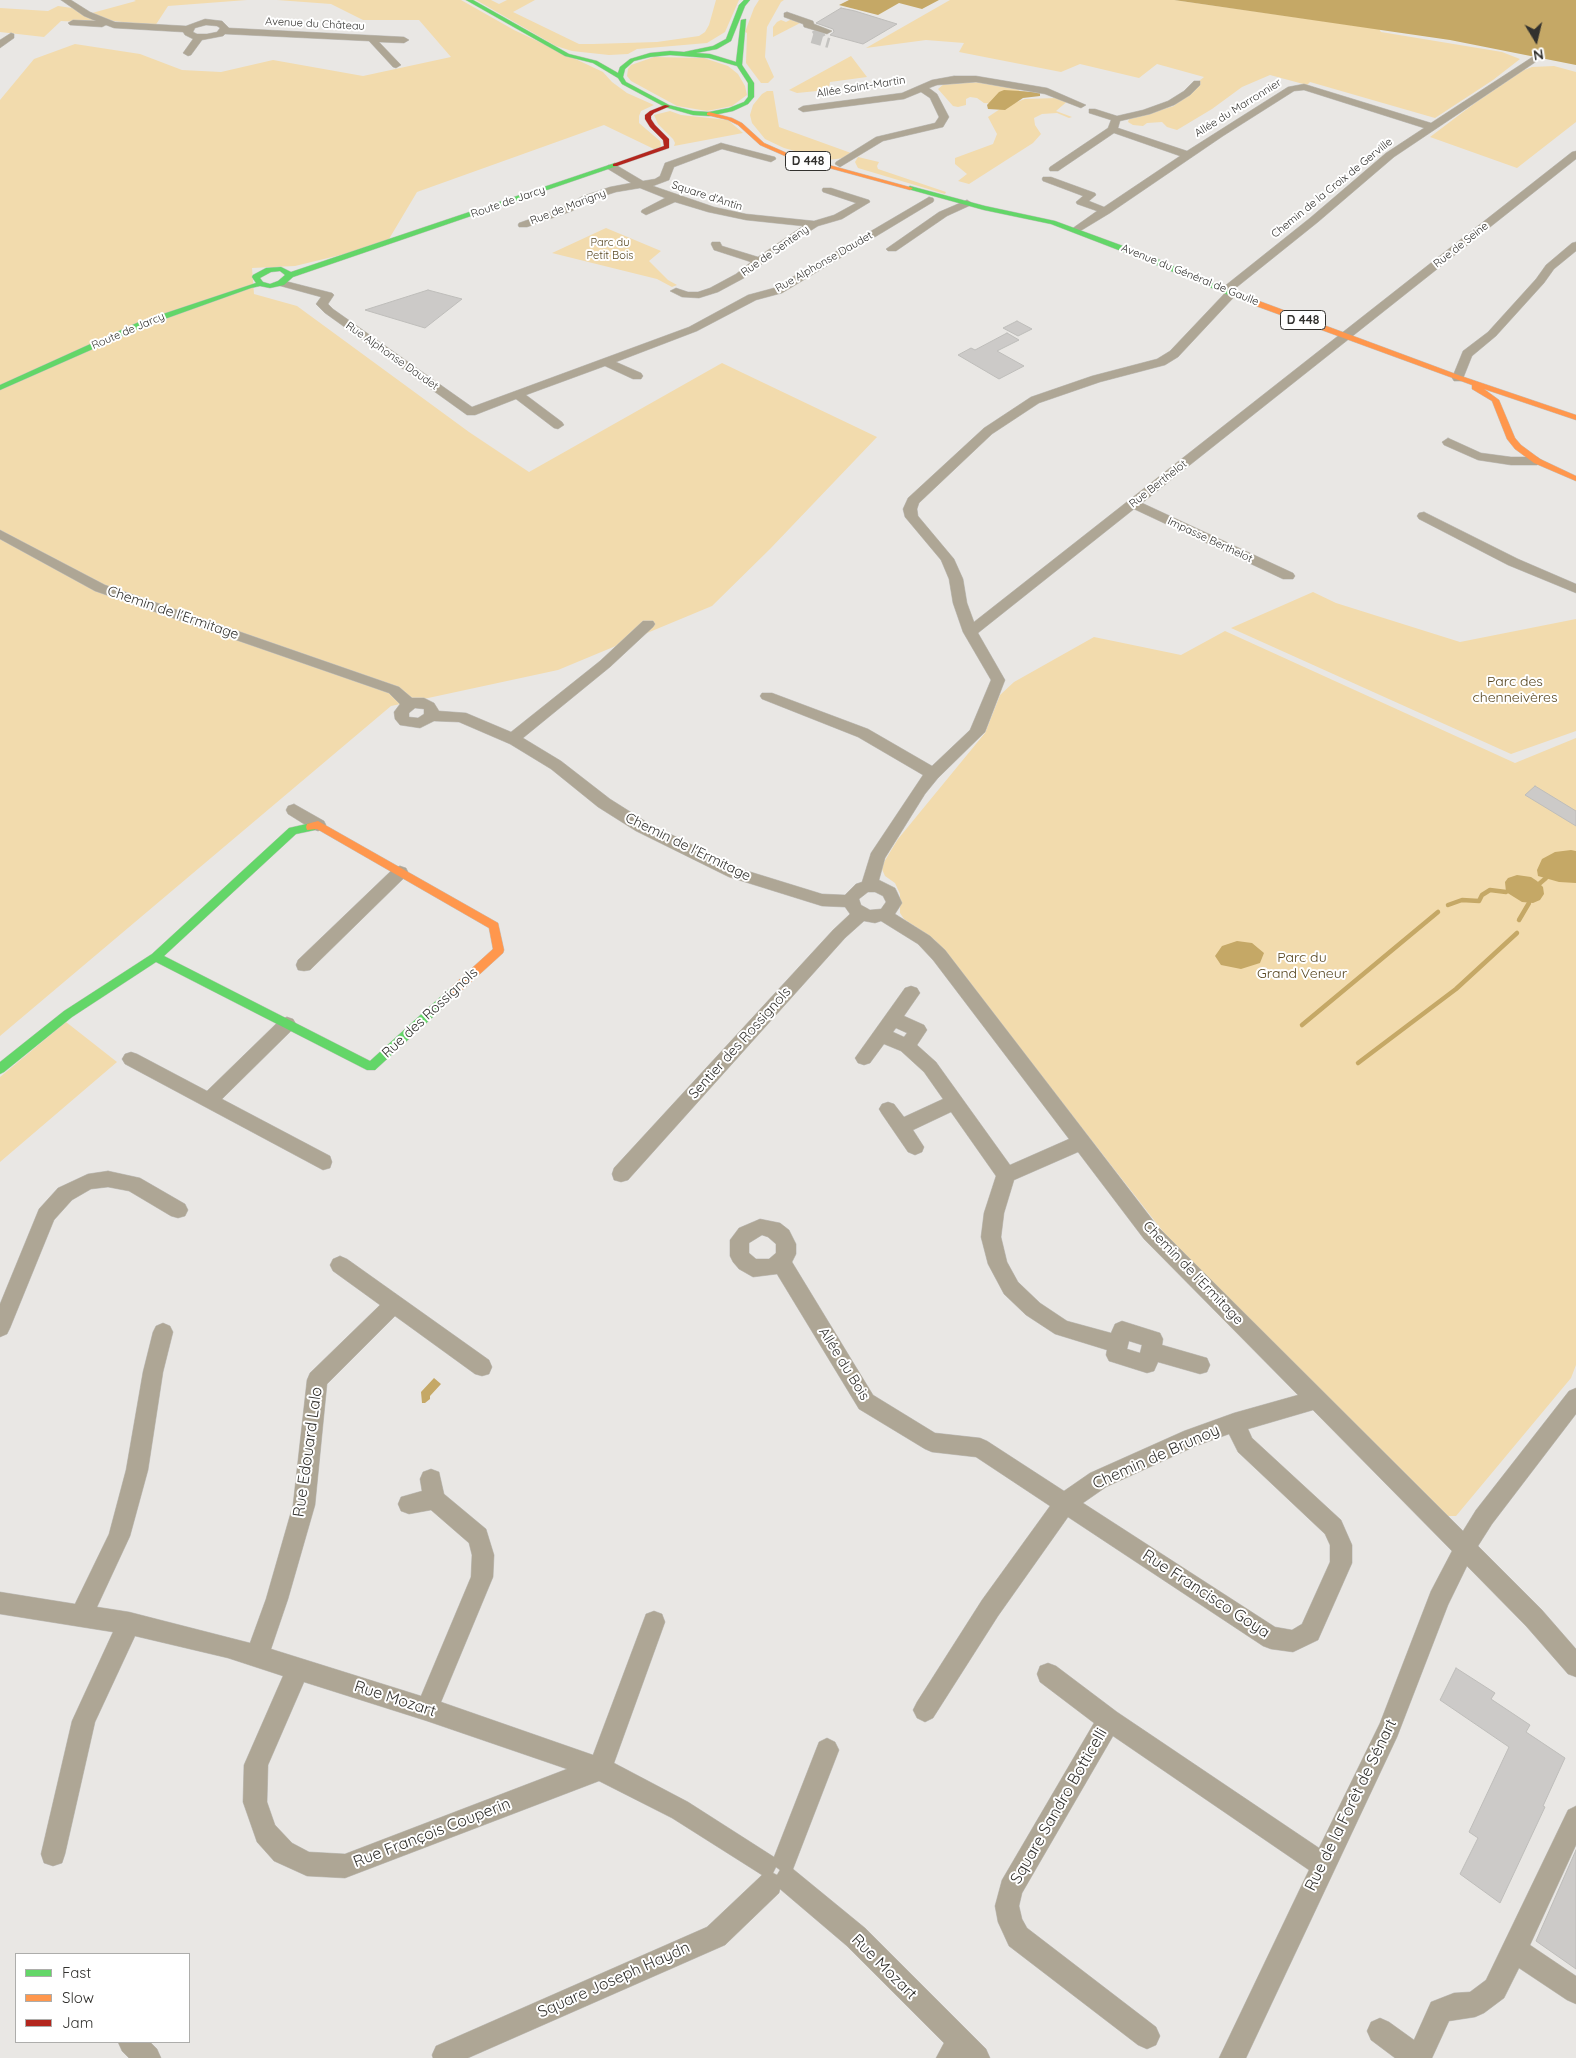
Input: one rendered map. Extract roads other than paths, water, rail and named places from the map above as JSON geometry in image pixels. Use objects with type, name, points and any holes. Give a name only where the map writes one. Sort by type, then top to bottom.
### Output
[{"type":"main road","points":[[468,0],[567,55],[595,62],[620,76],[624,83],[667,106],[693,113],[709,114],[731,110],[752,97],[752,88],[739,65],[742,27],[748,6],[753,0]]},
{"type":"main road","points":[[537,39],[562,49],[583,54],[616,56],[686,53],[715,48],[729,40],[742,5],[747,0]]},
{"type":"main road","points":[[686,53],[718,58],[739,65]]},
{"type":"main road","points":[[620,76],[620,72],[626,64],[632,60],[650,55]]},
{"type":"main road","name":"D 448","points":[[748,101],[747,112],[750,122],[758,133],[771,143],[917,189]]},
{"type":"main road","name":"Route de Jarcy","points":[[0,388],[142,324],[260,284],[270,286],[667,147],[666,139],[652,126],[648,115],[667,106]]},
{"type":"main road","name":"D 448","points":[[709,114],[730,119],[740,124],[762,144],[787,155],[917,189]]},
{"type":"main road","name":"Avenue du Général de Gaulle","points":[[917,189],[967,203],[1053,222],[1077,230],[1228,293],[1345,335],[1500,396],[1576,418]]},
{"type":"main road","points":[[260,284],[256,277],[269,270],[281,269],[286,279]]},
{"type":"main road","points":[[1500,396],[1511,440],[1525,454],[1576,479]]},
{"type":"main road","points":[[0,1069],[68,1014],[156,957],[293,831],[318,824]]},
{"type":"main road","name":"Rue des Rossignols","points":[[156,957],[371,1067],[499,950],[494,926],[318,824]]},
{"type":"street","name":"Avenue du Château","points":[[65,0],[87,14],[114,25]]},
{"type":"street","points":[[787,15],[825,31]]},
{"type":"street","name":"Avenue du Château","points":[[73,23],[188,29],[198,24],[212,22],[223,25],[224,31]]},
{"type":"street","points":[[188,29],[188,34],[200,37],[188,53]]},
{"type":"street","name":"Avenue du Château","points":[[200,37],[214,36],[224,31],[404,40]]},
{"type":"street","points":[[0,45],[11,36]]},
{"type":"street","points":[[371,38],[396,65]]},
{"type":"street","name":"Chemin de la Croix de Gerville","points":[[933,774],[977,732],[998,680],[970,632],[952,568],[942,552],[912,517],[910,509],[913,501],[988,431],[1035,400],[1096,379],[1161,362],[1174,354],[1228,293],[1390,155],[1534,59]]},
{"type":"street","name":"Allée Saint-Martin","points":[[803,108],[904,96],[935,82],[954,79],[976,80],[1047,91],[1081,105]]},
{"type":"street","points":[[1054,169],[1115,124],[1171,103],[1198,83]]},
{"type":"street","name":"Allée du Marronnier","points":[[1077,230],[1236,123],[1292,88],[1304,87],[1432,127]]},
{"type":"street","points":[[840,164],[880,139],[939,125],[944,117],[934,96],[922,88]]},
{"type":"street","points":[[1092,111],[1115,124],[1188,155]]},
{"type":"street","points":[[658,182],[664,178],[669,165],[720,146],[770,159]]},
{"type":"street","name":"Rue de Seine","points":[[1345,335],[1576,154]]},
{"type":"street","points":[[612,167],[642,185],[712,210],[814,224]]},
{"type":"street","points":[[1047,180],[1091,195],[1080,202],[1106,211]]},
{"type":"street","name":"Rue de Marigny","points":[[523,224],[568,209],[587,198],[614,189],[658,182]]},
{"type":"street","name":"Square d'Antin","points":[[658,182],[666,183],[713,201],[745,208],[749,212],[746,216]]},
{"type":"street","name":"Rue de Senteny","points":[[676,291],[686,295],[699,295],[740,276],[814,224],[838,217],[865,202],[827,190]]},
{"type":"street","points":[[646,212],[674,198]]},
{"type":"street","name":"Rue Alphonse Daudet","points":[[286,279],[328,295],[322,304],[329,311],[471,412],[693,329],[752,296],[778,291],[929,200]]},
{"type":"street","points":[[892,249],[943,214],[967,203]]},
{"type":"street","points":[[716,244],[718,248],[760,261]]},
{"type":"street","points":[[1458,378],[1467,354],[1492,334],[1540,281],[1550,267],[1576,245]]},
{"type":"street","name":"Rue Berthelot","points":[[970,632],[1345,335]]},
{"type":"street","points":[[606,362],[638,376]]},
{"type":"street","points":[[518,395],[558,425]]},
{"type":"street","points":[[1448,442],[1478,456],[1511,461],[1537,461]]},
{"type":"street","name":"Impasse Berthelot","points":[[1133,504],[1288,576]]},
{"type":"street","points":[[1424,516],[1513,562],[1576,589]]},
{"type":"street","name":"Chemin de l'Ermitage","points":[[0,534],[100,588],[352,678],[394,690],[402,695],[410,704],[418,703],[429,706],[432,711],[431,716],[461,717],[512,739],[556,764],[604,803],[642,827],[735,873],[822,900],[856,908],[875,917],[882,915],[924,940],[939,955],[1151,1233],[1534,1618],[1576,1666]]},
{"type":"street","points":[[512,739],[605,664],[648,624]]},
{"type":"street","points":[[767,696],[862,733],[933,774],[920,790],[877,857],[868,886]]},
{"type":"street","name":"Rue des Rossignols","points":[[294,810],[318,824]]},
{"type":"street","points":[[304,965],[400,872]]},
{"type":"street","points":[[856,908],[855,892],[868,886],[884,888],[893,898],[890,910],[882,915]]},
{"type":"street","name":"Sentier des Rossignols","points":[[621,1174],[839,934],[856,908]]},
{"type":"street","points":[[864,1058],[911,993]]},
{"type":"street","points":[[892,1019],[918,1030],[907,1046]]},
{"type":"street","points":[[210,1101],[287,1024]]},
{"type":"street","points":[[881,1035],[907,1046],[930,1067],[1006,1175]]},
{"type":"street","points":[[131,1059],[323,1162]]},
{"type":"street","points":[[901,1127],[955,1102]]},
{"type":"street","points":[[888,1109],[915,1147]]},
{"type":"street","points":[[1082,1142],[1006,1175],[994,1213],[991,1237],[998,1264],[1011,1288],[1033,1309],[1062,1328],[1118,1344],[1122,1330],[1153,1339],[1150,1351],[1200,1365]]},
{"type":"street","points":[[0,1328],[46,1215],[65,1194],[88,1182],[108,1179],[133,1184],[178,1210]]},
{"type":"street","name":"Allée du Bois","points":[[782,1262],[866,1402],[932,1442],[980,1448],[1065,1503]]},
{"type":"street","points":[[340,1265],[482,1367]]},
{"type":"street","name":"Rue Edouard Lalo","points":[[257,1655],[277,1599],[304,1505],[317,1380],[394,1304]]},
{"type":"street","points":[[82,1614],[119,1536],[137,1470],[163,1332]]},
{"type":"street","name":"Rue de la Forêt de Sénart","points":[[1232,2058],[1322,1865],[1389,1730],[1439,1599],[1464,1549],[1484,1517],[1576,1398]]},
{"type":"street","name":"Chemin de Brunoy","points":[[925,1710],[990,1608],[1065,1503],[1098,1480],[1191,1438],[1234,1423],[1317,1399]]},
{"type":"street","name":"Rue Francisco Goya","points":[[1065,1503],[1271,1638],[1293,1641],[1310,1632],[1340,1563],[1341,1545],[1333,1527],[1245,1445],[1234,1423]]},
{"type":"street","points":[[409,1504],[433,1489],[478,1537],[483,1555],[482,1577],[427,1709]]},
{"type":"street","name":"Rue Mozart","points":[[0,1603],[82,1614],[129,1623],[257,1655],[427,1709],[600,1769],[680,1810],[777,1872],[856,1937],[962,2053]]},
{"type":"street","points":[[600,1769],[654,1622]]},
{"type":"street","points":[[53,1854],[84,1721],[129,1623]]},
{"type":"street","name":"Rue François Couperin","points":[[298,1668],[256,1764],[255,1802],[266,1833],[283,1852],[307,1864],[345,1866],[600,1769]]},
{"type":"street","name":"Square Sandro Botticelli","points":[[1048,1674],[1109,1720],[1322,1865]]},
{"type":"street","name":"Square Sandro Botticelli","points":[[1109,1720],[1010,1889],[1006,1906],[1010,1922],[1018,1937],[1147,2036]]},
{"type":"street","points":[[777,1872],[827,1750]]},
{"type":"street","points":[[1380,2031],[1418,2058],[1440,2011],[1454,2006],[1475,2004],[1495,1989],[1516,1950],[1576,1818]]},
{"type":"street","name":"Square Joseph Haydn","points":[[445,2054],[716,1936],[777,1872]]},
{"type":"street","points":[[1516,1950],[1576,1991]]},
{"type":"street","points":[[132,2043],[148,2058]]},
{"type":"waterway","points":[[1539,884],[1546,878]]},
{"type":"waterway","points":[[1448,905],[1462,900],[1479,901],[1482,895],[1490,890],[1506,892]]},
{"type":"waterway","points":[[1519,920],[1529,903]]},
{"type":"waterway","points":[[1302,1025],[1438,912]]},
{"type":"waterway","points":[[1358,1063],[1456,989],[1517,933]]},
{"type":"tunnel","points":[[823,31],[811,38],[829,43]]},
{"type":"park label","name":"Parc du Petit Bois","points":[[610,249]]},
{"type":"park label","name":"Parc des chenneivères","points":[[1515,690]]},
{"type":"park label","name":"Parc du Grand Veneur","points":[[1302,966]]}]
